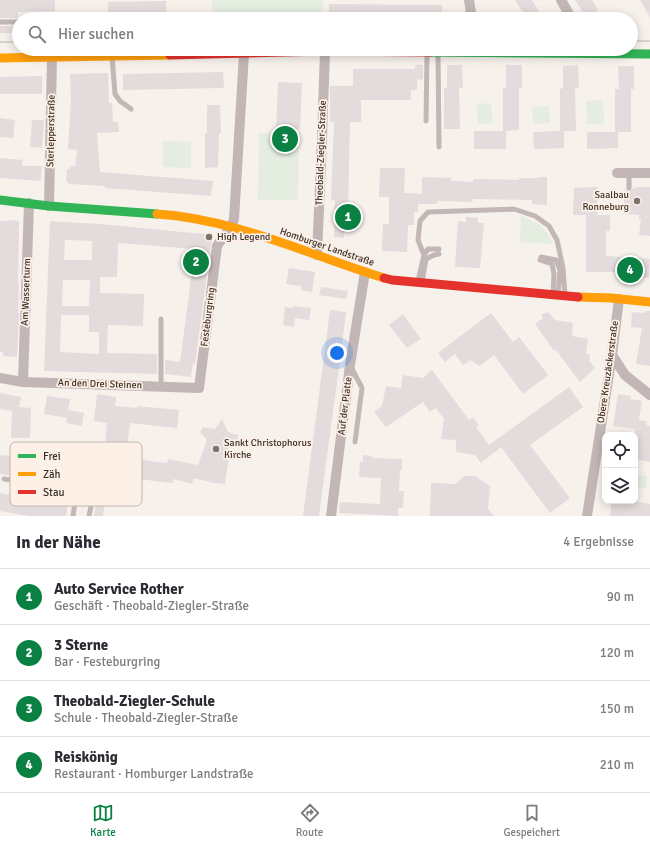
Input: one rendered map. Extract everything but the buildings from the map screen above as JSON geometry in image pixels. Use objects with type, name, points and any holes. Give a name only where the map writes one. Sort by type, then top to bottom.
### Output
[{"type":"main road","points":[[638,54],[650,54]]},
{"type":"main road","points":[[0,58],[52,56]]},
{"type":"main road","name":"Homburger Landstraße","points":[[0,200],[49,206],[177,215],[232,228],[392,280],[650,302]]},
{"type":"street","points":[[469,0],[471,12]]},
{"type":"street","points":[[561,0],[568,12]]},
{"type":"street","name":"Sterlepperstraße","points":[[49,206],[52,56]]},
{"type":"street","points":[[232,228],[234,219],[244,56]]},
{"type":"street","name":"Theobald-Ziegler-Straße","points":[[317,255],[325,56]]},
{"type":"street","points":[[617,173],[650,173]]},
{"type":"street","name":"Am Wasserturm","points":[[23,382],[29,203]]},
{"type":"street","name":"Festeburgring","points":[[199,388],[217,246],[232,228]]},
{"type":"street","name":"Auf der Platte","points":[[330,516],[350,365],[365,272]]},
{"type":"street","name":"Obere Kreuzäckerstraße","points":[[588,516],[619,299]]},
{"type":"street","points":[[612,355],[625,375],[650,396]]},
{"type":"street","name":"An den Drei Steinen","points":[[0,378],[23,382],[199,388]]},
{"type":"lane","points":[[0,22],[12,22]]},
{"type":"lane","points":[[112,56],[115,94],[120,101],[131,109]]},
{"type":"lane","points":[[426,121],[427,56]]},
{"type":"lane","points":[[438,56],[439,147]]},
{"type":"lane","points":[[629,173],[629,188]]},
{"type":"lane","points":[[424,256],[418,240],[420,221],[428,212],[514,209],[535,216],[549,226],[557,240],[563,268],[559,295]]},
{"type":"lane","points":[[428,249],[439,252],[426,259],[420,282],[424,256],[428,249]]},
{"type":"lane","points":[[541,258],[556,260],[560,270],[559,295]]},
{"type":"lane","points":[[161,319],[161,386]]},
{"type":"lane","points":[[350,365],[362,388],[355,442]]},
{"type":"lane","points":[[4,478],[10,479]]},
{"type":"lane","points":[[73,516],[74,506]]},
{"type":"lane","points":[[89,516],[91,506]]},
{"type":"shaded area","points":[[212,0],[323,0],[323,12],[213,12]]},
{"type":"shaded area","points":[[603,100],[604,124],[587,124],[586,101]]},
{"type":"shaded area","points":[[491,103],[493,123],[478,124],[477,104]]},
{"type":"shaded area","points":[[549,106],[550,123],[533,124],[532,107]]},
{"type":"shaded area","points":[[259,133],[299,134],[298,200],[258,200]]},
{"type":"shaded area","points":[[163,141],[191,142],[191,168],[163,167]]},
{"type":"shaded area","points":[[521,216],[544,229],[553,244],[520,242]]},
{"type":"shaded area","points":[[638,474],[647,476],[646,488],[638,487]]},
{"type":"tram line","points":[[638,41],[650,41]]},
{"type":"tram line","points":[[0,42],[12,42]]},
{"type":"traffic: fast","points":[[638,54],[650,54]]},
{"type":"traffic: fast","points":[[0,200],[49,206],[157,214]]},
{"type":"traffic: slow","points":[[0,58],[113,56]]},
{"type":"traffic: slow","points":[[157,214],[186,217],[244,230],[384,278]]},
{"type":"traffic: slow","points":[[578,297],[611,298],[650,302]]},
{"type":"traffic: jam","points":[[384,278],[392,280],[578,297]]},
{"type":"place","name":"Theobald-Ziegler-Schule","points":[[285,139]]},
{"type":"place","name":"Saalbau Ronneburg","points":[[637,201]]},
{"type":"place","name":"Auto Service Rother","points":[[348,217]]},
{"type":"place","name":"High Legend","points":[[209,237]]},
{"type":"place","name":"3 Sterne","points":[[196,262]]},
{"type":"place","name":"Reiskönig","points":[[630,270]]},
{"type":"place","name":"Sankt Christophorus Kirche","points":[[216,449]]}]
